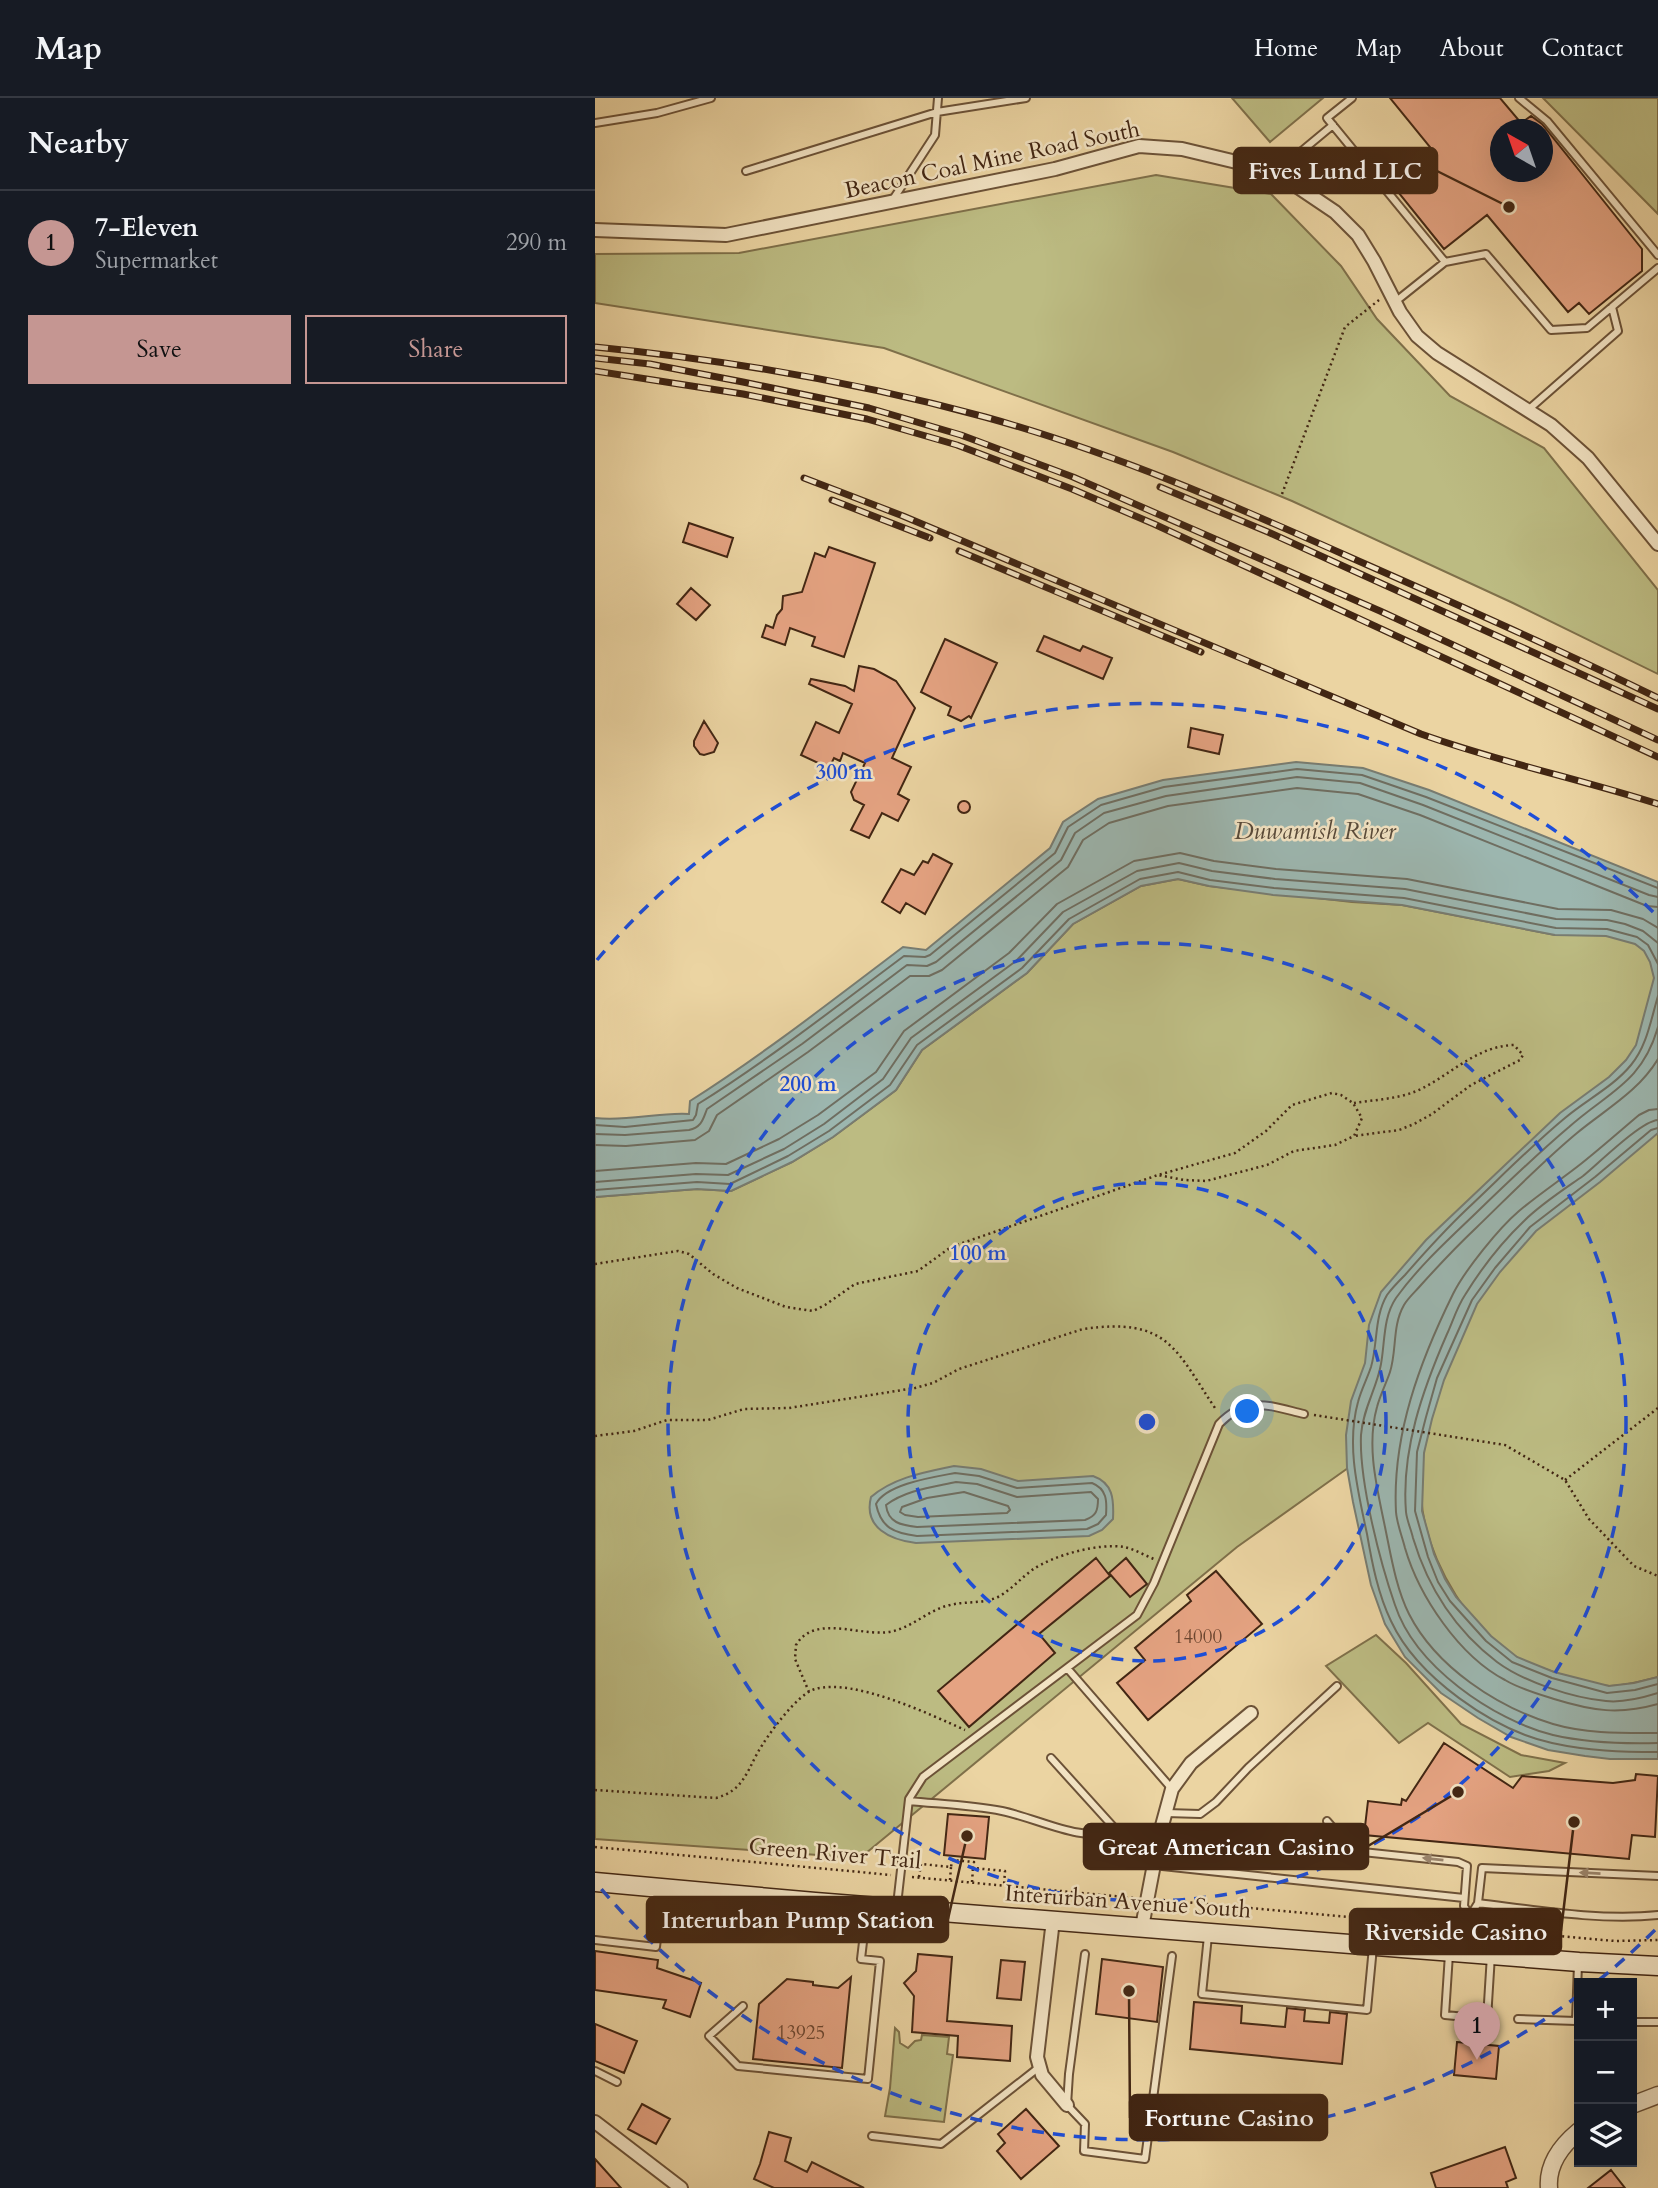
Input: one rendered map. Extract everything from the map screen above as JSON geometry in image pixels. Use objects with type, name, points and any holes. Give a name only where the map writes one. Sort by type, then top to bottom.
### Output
[{"type":"main road","name":"Interurban Avenue South","points":[[595,1882],[867,1906],[1658,1966]]},
{"type":"street","name":"Beacon Coal Mine Road South","points":[[595,230],[726,235],[1055,169],[1139,146],[1182,149],[1249,165],[1289,181],[1343,220],[1358,235],[1417,336],[1437,353],[1551,425],[1588,458],[1658,544]]},
{"type":"street","points":[[1142,1927],[1164,1813],[1172,1789],[1191,1763],[1251,1713]]},
{"type":"street","points":[[1053,1920],[1037,2057],[1038,2068],[1046,2081],[1067,2105]]},
{"type":"street","points":[[1635,2104],[1658,2095]]},
{"type":"street","points":[[595,2122],[681,2188]]},
{"type":"street","points":[[1544,2186],[1558,2152],[1574,2136]]},
{"type":"lane","points":[[595,123],[657,113],[711,98]]},
{"type":"lane","points":[[891,202],[935,135],[938,98]]},
{"type":"lane","points":[[746,171],[937,112],[1026,98]]},
{"type":"lane","points":[[1352,98],[1327,118],[1445,262]]},
{"type":"lane","points":[[1519,98],[1547,121],[1658,255]]},
{"type":"lane","points":[[1273,174],[1333,125]]},
{"type":"lane","points":[[1393,297],[1445,262],[1486,254],[1551,330],[1587,328],[1658,268]]},
{"type":"lane","points":[[1528,410],[1618,331],[1612,307]]},
{"type":"lane","points":[[897,1908],[909,1801],[923,1777],[1137,1615],[1223,1420],[1244,1407],[1257,1403],[1304,1414]]},
{"type":"lane","points":[[1067,1668],[1172,1789]]},
{"type":"lane","points":[[1164,1813],[1201,1814],[1337,1686]]},
{"type":"lane","points":[[1051,1758],[1118,1832]]},
{"type":"lane","points":[[909,1801],[1002,1811],[1101,1837],[1118,1832],[1160,1833]]},
{"type":"lane","points":[[1327,1821],[1353,1851],[1463,1863],[1467,1866],[1464,1906],[1470,1916]]},
{"type":"lane","points":[[1153,1865],[1464,1899]]},
{"type":"lane","points":[[1491,1955],[1487,2019],[1445,2015],[1457,1952],[1469,1928],[1470,1916],[1478,1903],[1482,1868],[1658,1876]]},
{"type":"lane","points":[[595,1940],[656,1947],[663,1888]]},
{"type":"lane","points":[[1478,1903],[1638,1917],[1658,1915]]},
{"type":"lane","points":[[743,2006],[709,2036],[738,2066],[868,2079],[880,1961],[861,1959],[867,1906]]},
{"type":"lane","points":[[1208,1931],[1202,1994],[1367,2010],[1374,1945]]},
{"type":"lane","points":[[1086,1954],[1067,2105],[1085,2124],[1084,2151],[1145,2159],[1172,1956]]},
{"type":"lane","points":[[1579,1962],[1579,1978]]},
{"type":"lane","points":[[1517,2019],[1574,2021]]},
{"type":"lane","points":[[1637,2022],[1658,2022]]},
{"type":"lane","points":[[872,2136],[941,2144],[1038,2068]]},
{"type":"lane","points":[[595,2071],[617,2082]]},
{"type":"path","points":[[1282,494],[1345,327],[1393,297]]},
{"type":"path","points":[[1158,1175],[1206,1181],[1267,1165],[1294,1151],[1335,1145],[1355,1136],[1399,1130],[1432,1114],[1471,1085],[1520,1060],[1523,1055],[1514,1045],[1493,1049],[1464,1062],[1414,1092],[1353,1103]]},
{"type":"path","points":[[595,1264],[678,1251],[689,1254],[713,1274],[737,1288],[786,1307],[813,1311],[855,1284],[918,1271],[951,1247],[1158,1175],[1235,1153],[1266,1131],[1292,1105],[1332,1093],[1341,1095],[1353,1103],[1361,1118],[1355,1136]]},
{"type":"path","points":[[595,1436],[634,1431],[667,1420],[708,1420],[744,1409],[789,1408],[915,1388],[933,1383],[959,1369],[1083,1329],[1117,1326],[1131,1327],[1161,1336],[1175,1349],[1223,1420]]},
{"type":"path","points":[[1565,1480],[1658,1408]]},
{"type":"path","points":[[1304,1414],[1505,1445],[1565,1480],[1590,1519],[1634,1566],[1658,1576]]},
{"type":"path","points":[[809,1692],[795,1658],[796,1645],[808,1633],[825,1629],[888,1633],[898,1630],[936,1609],[951,1604],[989,1601],[1013,1587],[1032,1570],[1084,1550],[1109,1545],[1128,1548],[1162,1562]]},
{"type":"path","points":[[595,1790],[716,1798],[729,1794],[740,1786],[764,1740],[800,1698],[809,1692],[825,1688],[842,1688],[883,1696],[977,1736]]},
{"type":"path","name":"Green River Trail","points":[[595,1847],[1615,1941],[1658,1940]]},
{"type":"path","points":[[950,1880],[952,1860],[974,1862],[972,1882]]},
{"type":"path","points":[[919,1877],[921,1864],[951,1867]]},
{"type":"path","points":[[973,1868],[1005,1871],[1004,1885]]},
{"type":"shaded area","points":[[1232,98],[1323,98],[1270,142]]},
{"type":"shaded area","points":[[1543,98],[1658,98],[1658,214]]},
{"type":"shaded area","points":[[1156,175],[1271,194],[1341,266],[1377,319],[1450,396],[1544,448],[1658,590],[1658,674],[1513,603],[1292,501],[1173,452],[884,348],[595,303],[595,254],[739,253]]},
{"type":"shaded area","points":[[1178,879],[1209,886],[1402,905],[1555,935],[1658,920],[1658,1677],[1604,1686],[1563,1675],[1518,1658],[1484,1631],[1469,1614],[1444,1575],[1422,1509],[1422,1481],[1348,1468],[1237,1547],[860,1858],[595,1839],[595,1197],[697,1189],[731,1191],[792,1162],[833,1137],[896,1090],[922,1050],[1027,973],[1073,924],[1141,886]]},
{"type":"shaded area","points":[[1376,1635],[1406,1663],[1461,1724],[1521,1755],[1565,1763],[1549,1771],[1510,1777],[1428,1723],[1399,1743],[1326,1666]]},
{"type":"shaded area","points":[[895,2028],[899,2032],[900,2043],[908,2048],[915,2041],[921,2040],[922,2035],[949,2037],[947,2054],[953,2055],[944,2122],[885,2116]]},
{"type":"water","name":"Duwamish River","points":[[1296,762],[1363,768],[1429,790],[1658,882],[1658,1133],[1536,1231],[1500,1272],[1477,1304],[1444,1380],[1432,1419],[1424,1453],[1422,1511],[1434,1554],[1456,1597],[1491,1636],[1517,1657],[1554,1672],[1609,1686],[1658,1677],[1658,1759],[1585,1756],[1548,1750],[1511,1737],[1441,1693],[1405,1657],[1385,1624],[1371,1585],[1347,1468],[1346,1435],[1351,1401],[1365,1363],[1369,1325],[1381,1292],[1426,1240],[1560,1113],[1609,1077],[1636,1045],[1654,978],[1644,951],[1635,944],[1606,936],[1555,935],[1402,905],[1273,895],[1178,879],[1141,886],[1073,924],[1027,973],[922,1050],[896,1090],[833,1137],[792,1162],[731,1191],[697,1189],[595,1197],[595,1118],[689,1114],[690,1101],[771,1046],[903,947],[926,950],[1050,848],[1063,822],[1098,799],[1163,780]]},
{"type":"water","points":[[954,1466],[981,1469],[1018,1481],[1093,1476],[1105,1483],[1111,1493],[1113,1519],[1102,1530],[1089,1536],[916,1543],[897,1539],[875,1524],[871,1517],[871,1497],[880,1490],[911,1476]]},
{"type":"building","points":[[1390,98],[1500,98],[1518,119],[1490,119],[1490,182],[1553,182],[1553,138],[1642,249],[1642,271],[1589,314],[1579,303],[1568,312],[1487,215],[1444,249],[1394,187],[1422,164],[1417,157],[1430,147]]},
{"type":"building","points":[[689,523],[733,538],[727,557],[683,542]]},
{"type":"building","points":[[829,547],[875,563],[844,657],[812,646],[815,637],[790,628],[785,645],[762,637],[766,625],[773,628],[782,609],[783,596],[802,592],[815,553],[825,557]]},
{"type":"building","points":[[691,588],[710,605],[696,620],[677,604]]},
{"type":"building","points":[[1044,636],[1080,651],[1083,646],[1112,658],[1103,679],[1037,651]]},
{"type":"building","points":[[945,639],[997,663],[971,718],[969,716],[961,721],[948,715],[951,707],[921,692]]},
{"type":"building","points":[[859,666],[874,669],[896,681],[915,708],[892,758],[911,767],[898,794],[909,800],[898,821],[882,813],[869,838],[851,830],[864,805],[854,800],[851,792],[865,763],[843,753],[840,761],[834,758],[829,768],[801,755],[816,722],[839,733],[852,704],[809,684],[811,679],[845,686],[854,691]]},
{"type":"building","points":[[704,721],[718,743],[714,752],[704,755],[694,746],[694,741]]},
{"type":"building","points":[[1191,728],[1223,735],[1219,754],[1188,747]]},
{"type":"building","points":[[964,801],[970,807],[964,813],[958,807]]},
{"type":"building","points":[[933,854],[952,864],[925,914],[906,903],[900,913],[882,902],[901,869],[914,875],[923,861],[928,863]]},
{"type":"building","points":[[1096,1558],[1110,1576],[1039,1634],[1055,1653],[969,1727],[938,1691]]},
{"type":"building","points":[[1126,1558],[1147,1584],[1130,1597],[1109,1573]]},
{"type":"building","points":[[1216,1571],[1262,1624],[1148,1720],[1117,1683],[1145,1660],[1135,1648],[1191,1601],[1187,1595]]},
{"type":"building","points":[[1444,1743],[1513,1788],[1522,1776],[1613,1783],[1635,1780],[1636,1774],[1658,1776],[1655,1837],[1632,1835],[1629,1859],[1364,1835],[1368,1801],[1401,1805],[1402,1799],[1406,1801]]},
{"type":"building","points":[[948,1814],[989,1817],[985,1859],[944,1855]]},
{"type":"building","points":[[595,1951],[658,1960],[657,1968],[701,1983],[690,2017],[663,2008],[666,2000],[595,1990]]},
{"type":"building","points":[[918,1954],[952,1957],[947,2021],[1012,2026],[1010,2061],[957,2057],[958,2036],[912,2032],[914,1996],[904,1983],[916,1971]]},
{"type":"building","points":[[1102,1959],[1163,1967],[1157,2022],[1096,2014]]},
{"type":"building","points":[[1001,1960],[1025,1962],[1021,2000],[997,1998]]},
{"type":"building","points":[[851,1977],[842,2068],[753,2059],[759,2004],[787,1979],[838,1988]]},
{"type":"building","points":[[1194,2002],[1242,2006],[1241,2023],[1285,2027],[1287,2008],[1305,2010],[1304,2021],[1329,2023],[1330,2012],[1347,2014],[1342,2064],[1190,2049]]},
{"type":"building","points":[[595,2024],[637,2041],[624,2073],[595,2061]]},
{"type":"building","points":[[1457,2042],[1499,2046],[1496,2079],[1454,2075]]},
{"type":"building","points":[[642,2104],[670,2119],[656,2144],[628,2129]]},
{"type":"building","points":[[1026,2109],[1059,2146],[1021,2179],[997,2151],[1005,2143],[998,2134]]},
{"type":"building","points":[[769,2132],[791,2138],[785,2161],[807,2172],[812,2162],[864,2188],[774,2188],[754,2179]]},
{"type":"building","points":[[1505,2147],[1516,2178],[1506,2182],[1508,2188],[1436,2188],[1431,2173]]},
{"type":"building","points":[[595,2159],[621,2188],[595,2188]]},
{"type":"building","points":[[1611,2170],[1625,2188],[1588,2188]]},
{"type":"railway","points":[[595,347],[694,358],[889,393],[985,417],[1079,446],[1263,519],[1507,627],[1658,698]]},
{"type":"railway","points":[[595,358],[650,364],[869,408],[961,435],[1073,477],[1380,611],[1658,740]]},
{"type":"railway","points":[[595,371],[743,394],[867,419],[957,445],[1154,524],[1658,757]]},
{"type":"railway","points":[[804,478],[903,516],[1421,734],[1658,804]]},
{"type":"railway","points":[[1160,487],[1268,532],[1658,709]]},
{"type":"railway","points":[[832,500],[930,538]]},
{"type":"railway","points":[[959,551],[1201,652]]},
{"type":"place","name":"Fives Lund LLC","points":[[1509,207]]},
{"type":"place","name":"Great American Casino","points":[[1458,1792]]},
{"type":"place","name":"Riverside Casino","points":[[1574,1822]]},
{"type":"place","name":"Interurban Pump Station","points":[[967,1836]]},
{"type":"place","name":"Fortune Casino","points":[[1129,1991]]},
{"type":"place","name":"7-Eleven","points":[[1477,2060]]}]
